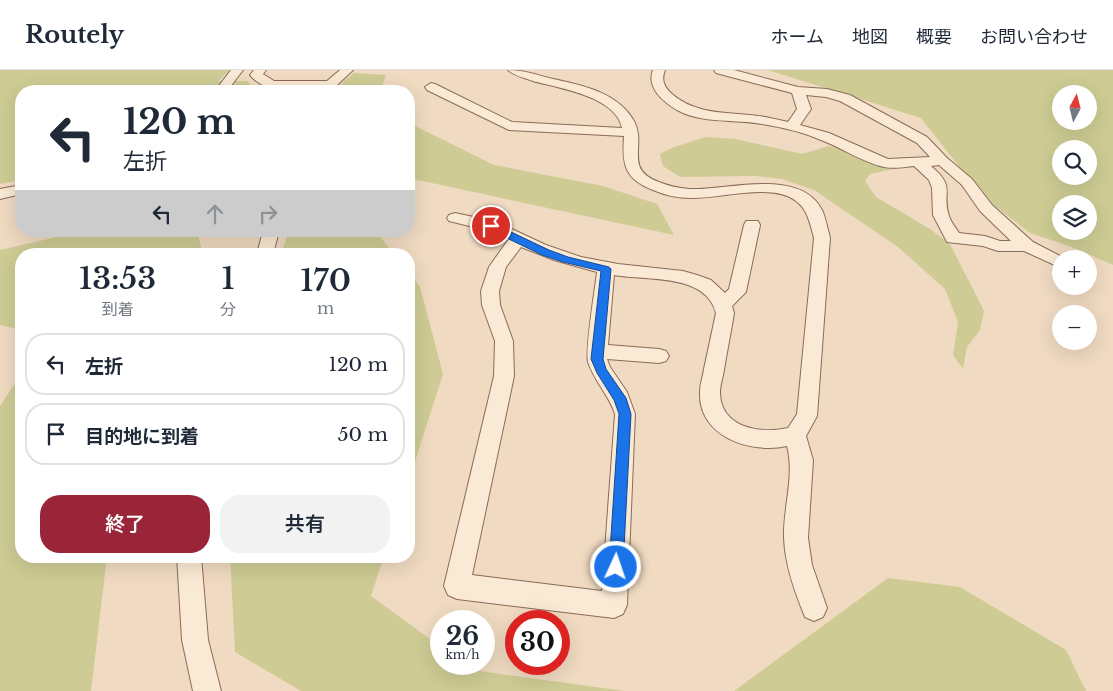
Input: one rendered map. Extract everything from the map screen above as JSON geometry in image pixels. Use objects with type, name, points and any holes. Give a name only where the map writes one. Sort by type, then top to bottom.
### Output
[{"type":"street","points":[[225,85],[236,70]]},
{"type":"street","points":[[260,70],[256,75],[271,85]]},
{"type":"street","points":[[333,85],[347,70]]},
{"type":"street","points":[[455,218],[491,226],[566,260],[606,269],[684,276],[696,280],[712,290],[724,304],[725,313],[710,392],[710,404],[716,417],[728,428],[745,437],[779,440],[795,435],[807,416],[822,238],[817,214],[805,199],[779,189],[739,188],[688,194],[657,187],[635,173],[630,164],[629,124],[623,114],[613,105],[598,97],[514,70]]},
{"type":"street","points":[[659,70],[656,74],[657,83],[663,91],[672,101],[690,110],[705,114],[761,120],[792,127],[824,136],[886,163],[942,161]]},
{"type":"street","points":[[720,70],[798,90],[826,93],[845,98],[922,140],[942,161],[967,182],[986,208],[1027,246],[1052,258]]},
{"type":"street","points":[[431,87],[508,126],[630,132]]},
{"type":"street","points":[[792,127],[804,109],[798,90]]},
{"type":"street","points":[[918,162],[936,178],[940,188],[941,215],[953,238],[985,241],[998,246],[1027,246]]},
{"type":"street","points":[[0,194],[15,191]]},
{"type":"street","points":[[724,304],[738,292],[752,225]]},
{"type":"street","points":[[518,239],[504,254],[495,270],[490,285],[490,301],[504,340],[504,376],[457,586],[614,605],[625,414],[620,398],[601,370],[597,359],[606,269]]},
{"type":"street","points":[[598,351],[659,356]]},
{"type":"street","points":[[795,435],[802,460],[796,538],[800,565],[814,608]]},
{"type":"street","points":[[189,563],[194,640],[207,691]]},
{"type":"shaded area","points":[[0,70],[230,70],[218,81],[247,81],[251,85],[15,85],[15,181],[0,184]]},
{"type":"shaded area","points":[[768,70],[1113,70],[1113,265],[1097,258],[1097,250],[1079,250],[1030,233],[983,197],[921,118]]},
{"type":"shaded area","points":[[354,73],[386,75],[382,85],[341,85]]},
{"type":"shaded area","points":[[415,126],[494,165],[603,186],[657,204],[674,235],[415,179]]},
{"type":"shaded area","points":[[706,137],[735,139],[802,154],[829,146],[898,168],[870,174],[865,181],[876,197],[930,229],[950,244],[984,311],[980,330],[967,347],[963,369],[953,355],[958,322],[945,289],[898,247],[814,190],[782,179],[756,176],[680,177],[663,166],[660,154],[674,147]]},
{"type":"shaded area","points":[[57,237],[199,237],[201,248],[15,248],[15,329],[0,325],[0,250]]},
{"type":"shaded area","points":[[287,237],[382,237],[389,248],[283,248]]},
{"type":"shaded area","points":[[415,280],[420,287],[443,374],[415,461]]},
{"type":"shaded area","points":[[15,383],[15,563],[106,563],[91,691],[0,691],[0,406]]},
{"type":"shaded area","points":[[230,563],[382,563],[371,596],[430,639],[430,675],[495,675],[495,673],[625,691],[301,691],[235,652]]},
{"type":"shaded area","points":[[888,578],[960,587],[1066,650],[1086,691],[734,691]]},
{"type":"route","points":[[491,226],[566,260],[606,269],[597,359],[601,370],[620,398],[625,414],[616,567]]}]
